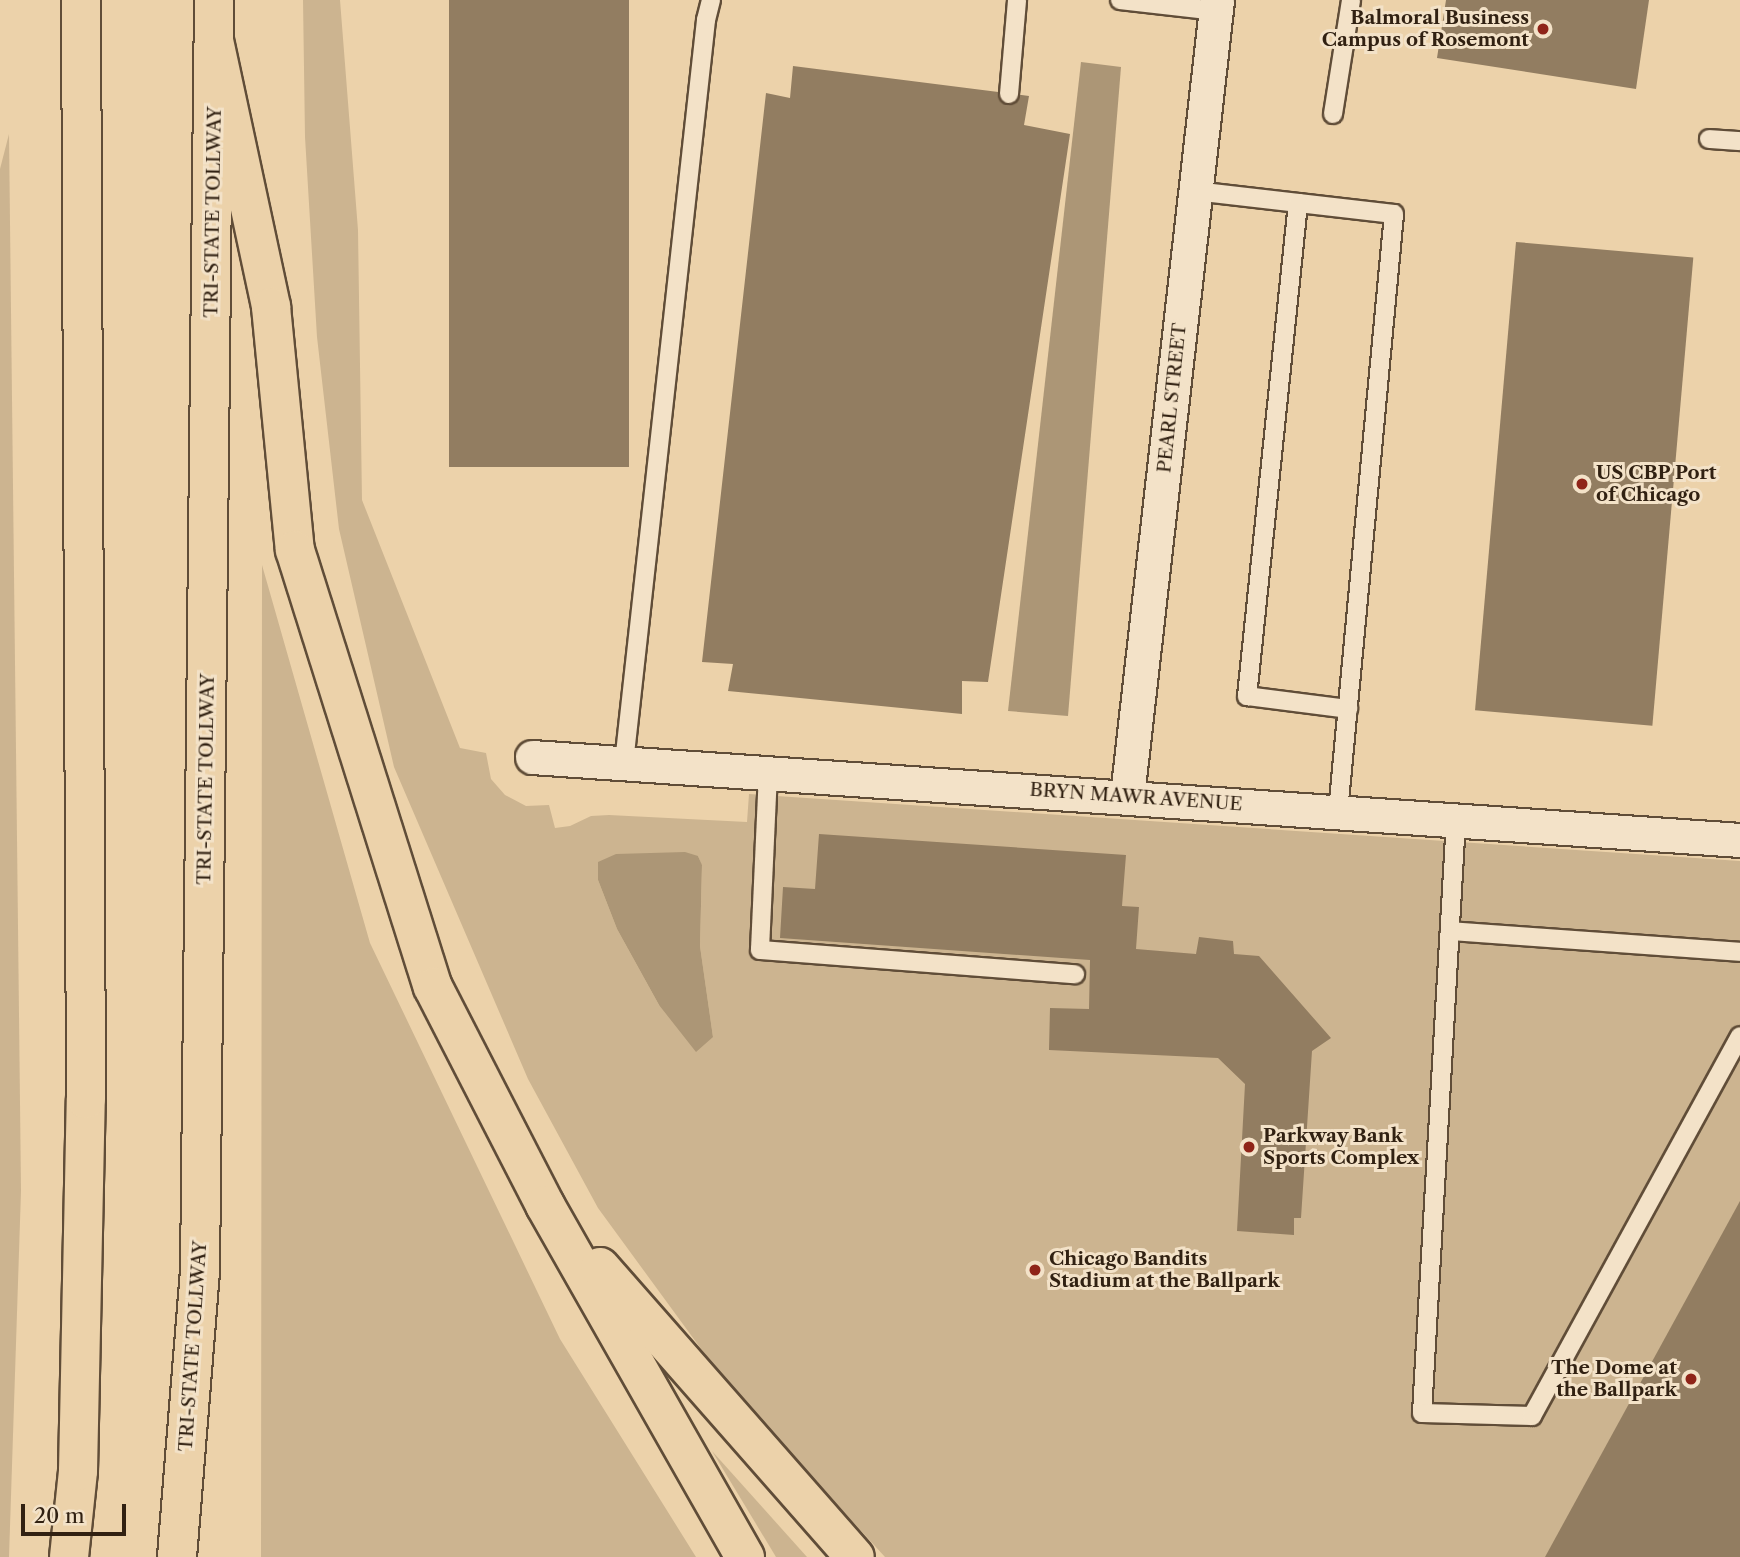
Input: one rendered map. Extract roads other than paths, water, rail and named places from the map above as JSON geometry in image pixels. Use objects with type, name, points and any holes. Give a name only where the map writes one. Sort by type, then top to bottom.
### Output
[{"type":"highway","points":[[69,1557],[78,1471],[86,1099],[81,0]]},
{"type":"highway","name":"TRI-STATE TOLLWAY","points":[[177,1557],[200,1272],[214,0]]},
{"type":"highway","points":[[215,45],[271,307],[295,550],[433,987],[545,1205],[745,1557]]},
{"type":"highway","points":[[545,1205],[855,1557]]},
{"type":"street","name":"PEARL STREET","points":[[1127,796],[1217,5]]},
{"type":"street","name":"BRYN MAWR AVENUE","points":[[532,757],[1740,840]]},
{"type":"lane","points":[[624,764],[703,48],[711,0]]},
{"type":"lane","points":[[1009,94],[1017,0]]},
{"type":"lane","points":[[1120,0],[1217,5]]},
{"type":"lane","points":[[1334,114],[1351,0]]},
{"type":"lane","points":[[1709,139],[1740,141]]},
{"type":"lane","points":[[1195,191],[1394,214],[1338,812]]},
{"type":"lane","points":[[1298,203],[1247,696],[1348,709]]},
{"type":"lane","points":[[768,773],[760,950],[1075,974]]},
{"type":"lane","points":[[1456,820],[1422,1413],[1532,1416],[1740,1036]]},
{"type":"lane","points":[[1450,931],[1740,951]]},
{"type":"place","name":"Balmoral Business Campus of Rosemont","points":[[1543,29]]},
{"type":"place","name":"US CBP Port of Chicago","points":[[1582,484]]},
{"type":"place","name":"Parkway Bank Sports Complex","points":[[1249,1147]]},
{"type":"place","name":"Chicago Bandits Stadium at the Ballpark","points":[[1035,1270]]},
{"type":"place","name":"The Dome at the Ballpark","points":[[1691,1379]]}]
